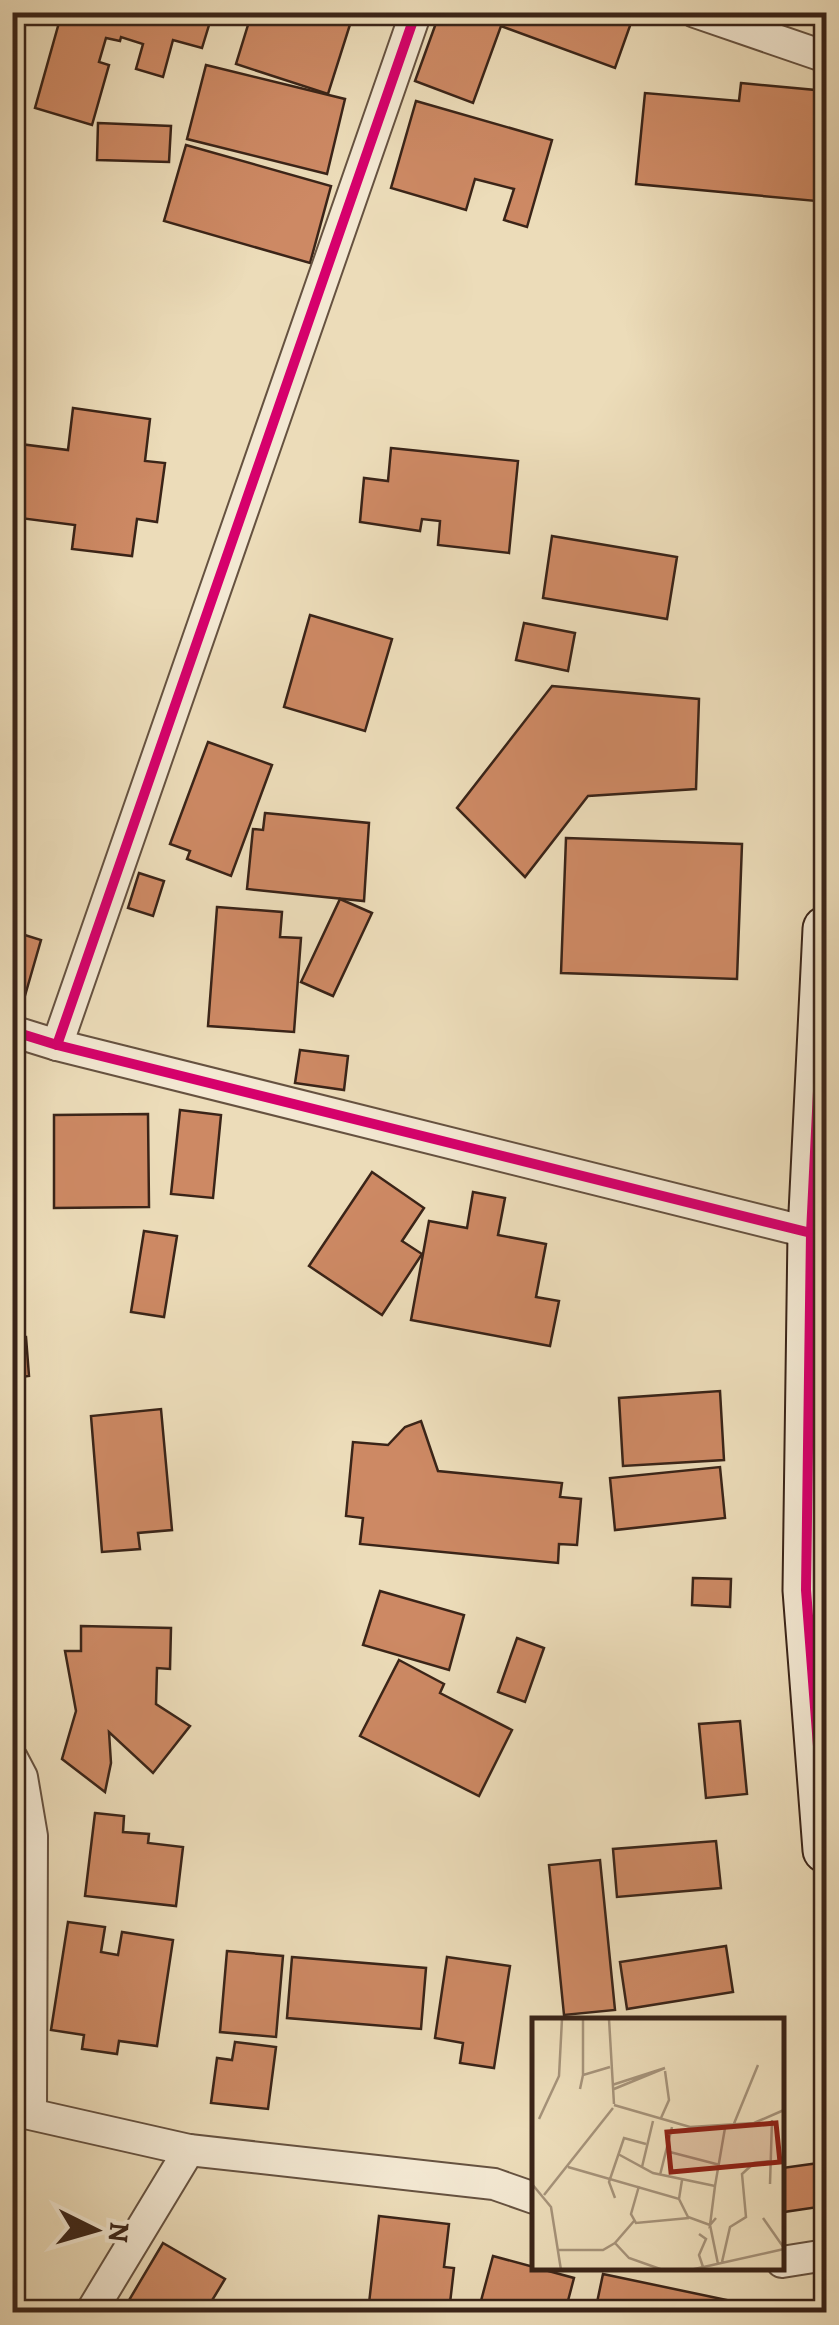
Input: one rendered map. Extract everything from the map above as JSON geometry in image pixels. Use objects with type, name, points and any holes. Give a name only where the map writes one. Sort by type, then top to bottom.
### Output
[{"type":"street","points":[[58,1045],[416,12]]},
{"type":"street","points":[[694,12],[826,57]]},
{"type":"street","points":[[826,928],[811,1233],[806,1590],[826,1850]]},
{"type":"street","points":[[12,1031],[811,1233]]},
{"type":"street","points":[[12,1758],[22,1777],[32,1836],[22,2111],[190,2150],[494,2184],[532,2197]]},
{"type":"street","points":[[92,2312],[190,2150]]},
{"type":"street","points":[[784,2262],[826,2255]]},
{"type":"building","points":[[62,12],[213,12],[202,48],[173,40],[163,77],[136,69],[143,44],[121,37],[120,41],[106,38],[99,62],[109,65],[92,125],[35,108]]},
{"type":"building","points":[[252,12],[354,12],[328,94],[236,64]]},
{"type":"building","points":[[440,12],[603,12],[631,23],[615,68],[501,26],[473,103],[415,81]]},
{"type":"building","points":[[206,65],[345,99],[327,174],[187,139]]},
{"type":"building","points":[[741,83],[826,91],[816,201],[636,184],[645,93],[739,101]]},
{"type":"building","points":[[416,101],[552,140],[527,227],[504,220],[514,189],[475,179],[466,210],[391,188]]},
{"type":"building","points":[[98,123],[171,126],[169,162],[97,160]]},
{"type":"building","points":[[186,145],[331,186],[310,263],[164,221]]},
{"type":"building","points":[[73,408],[150,419],[145,461],[165,463],[157,522],[137,519],[132,556],[72,549],[75,525],[12,517],[12,443],[68,450]]},
{"type":"building","points":[[391,448],[518,461],[509,553],[438,545],[440,521],[422,519],[420,531],[360,522],[364,478],[388,481]]},
{"type":"building","points":[[552,536],[677,557],[667,619],[543,598]]},
{"type":"building","points":[[310,615],[392,639],[365,731],[284,707]]},
{"type":"building","points":[[524,623],[575,633],[568,671],[516,660]]},
{"type":"building","points":[[552,686],[699,699],[696,789],[588,796],[525,877],[457,808]]},
{"type":"building","points":[[208,742],[272,765],[231,876],[187,859],[190,851],[170,844]]},
{"type":"building","points":[[265,813],[369,823],[364,901],[247,889],[253,829],[263,830]]},
{"type":"building","points":[[566,838],[742,844],[737,979],[561,973]]},
{"type":"building","points":[[139,873],[164,881],[153,916],[128,908]]},
{"type":"building","points":[[340,899],[372,913],[333,996],[301,982]]},
{"type":"building","points":[[217,907],[282,912],[280,937],[301,938],[294,1032],[208,1026]]},
{"type":"building","points":[[12,931],[41,940],[22,1006],[12,1003]]},
{"type":"building","points":[[300,1050],[348,1056],[344,1090],[295,1083]]},
{"type":"building","points":[[180,1110],[221,1115],[213,1198],[171,1194]]},
{"type":"building","points":[[148,1114],[149,1207],[54,1208],[54,1115]]},
{"type":"building","points":[[372,1172],[424,1208],[402,1241],[422,1254],[382,1315],[309,1266]]},
{"type":"building","points":[[473,1192],[505,1198],[498,1235],[546,1244],[536,1297],[559,1301],[550,1346],[411,1320],[429,1221],[467,1228]]},
{"type":"building","points":[[144,1231],[177,1236],[164,1317],[131,1312]]},
{"type":"building","points":[[26,1337],[29,1376],[12,1378],[12,1338]]},
{"type":"building","points":[[720,1391],[724,1460],[623,1466],[619,1398]]},
{"type":"building","points":[[161,1409],[172,1530],[138,1533],[140,1549],[102,1552],[91,1416]]},
{"type":"building","points":[[421,1421],[438,1471],[562,1483],[560,1497],[581,1499],[577,1545],[559,1544],[558,1563],[360,1544],[363,1518],[346,1516],[353,1442],[388,1445],[405,1427]]},
{"type":"building","points":[[720,1467],[725,1518],[615,1530],[610,1478]]},
{"type":"building","points":[[693,1578],[731,1579],[730,1607],[692,1605]]},
{"type":"building","points":[[380,1591],[464,1615],[449,1670],[363,1645]]},
{"type":"building","points":[[81,1626],[171,1628],[170,1669],[157,1668],[156,1704],[190,1726],[153,1773],[109,1732],[111,1763],[105,1792],[62,1759],[76,1711],[65,1651],[81,1651]]},
{"type":"building","points":[[517,1638],[544,1648],[525,1702],[498,1692]]},
{"type":"building","points":[[399,1660],[444,1684],[440,1693],[512,1730],[479,1796],[360,1736]]},
{"type":"building","points":[[740,1721],[747,1794],[706,1798],[699,1724]]},
{"type":"building","points":[[95,1813],[124,1816],[123,1832],[149,1834],[148,1843],[183,1847],[176,1906],[85,1896]]},
{"type":"building","points":[[716,1841],[721,1888],[617,1897],[613,1849]]},
{"type":"building","points":[[600,1860],[615,2010],[564,2015],[549,1865]]},
{"type":"building","points":[[68,1922],[105,1927],[101,1952],[118,1955],[122,1932],[173,1940],[157,2046],[119,2041],[117,2054],[82,2049],[84,2035],[51,2030]]},
{"type":"building","points":[[726,1946],[733,1992],[627,2009],[620,1962]]},
{"type":"building","points":[[227,1951],[283,1956],[276,2037],[220,2032]]},
{"type":"building","points":[[292,1957],[426,1968],[421,2029],[287,2018]]},
{"type":"building","points":[[447,1957],[510,1966],[494,2068],[460,2063],[463,2043],[435,2038]]},
{"type":"building","points":[[235,2042],[276,2047],[268,2109],[211,2103],[217,2058],[232,2060]]},
{"type":"building","points":[[819,2163],[825,2206],[784,2212],[784,2168]]},
{"type":"building","points":[[379,2216],[449,2224],[444,2267],[454,2268],[449,2312],[368,2312]]},
{"type":"building","points":[[163,2243],[225,2279],[205,2312],[122,2312]]},
{"type":"building","points":[[493,2256],[532,2267],[532,2270],[574,2278],[565,2312],[478,2312]]},
{"type":"building","points":[[603,2274],[736,2302],[734,2312],[595,2312]]},
{"type":"cycle path","points":[[57,1045],[416,12]]},
{"type":"cycle path","points":[[826,929],[811,1233],[806,1590],[826,1850]]},
{"type":"cycle path","points":[[12,1031],[811,1233]]}]
